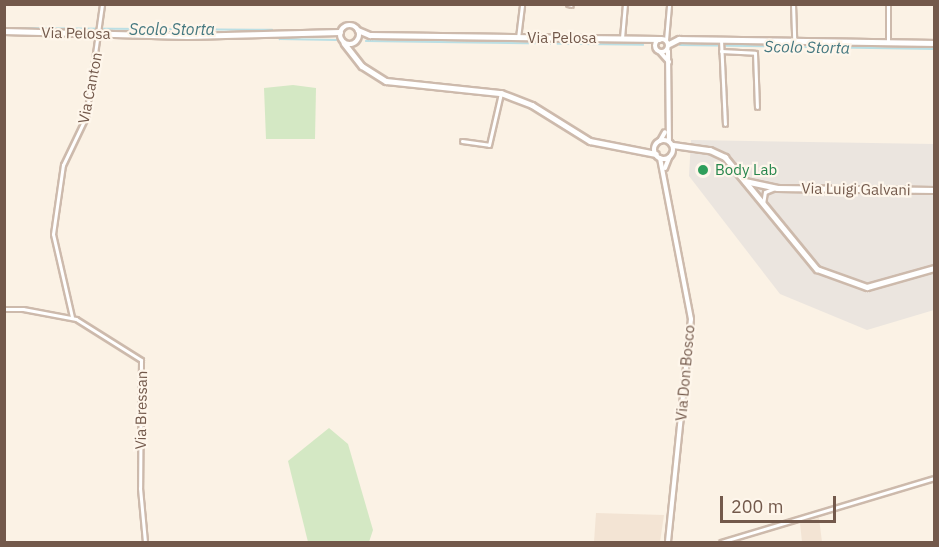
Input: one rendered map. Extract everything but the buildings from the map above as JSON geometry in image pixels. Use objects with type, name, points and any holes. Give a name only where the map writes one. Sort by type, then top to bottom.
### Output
[{"type":"main road","name":"Via Pelosa","points":[[4,32],[101,31],[272,35],[328,34],[340,32],[350,26],[370,35],[659,39]]},
{"type":"main road","points":[[357,60],[358,30]]},
{"type":"main road","points":[[340,32],[342,41],[357,60],[386,81],[501,93],[532,105],[590,141],[646,149],[658,156],[669,158]]},
{"type":"main road","name":"Via Pelosa","points":[[328,34],[342,41],[357,41],[370,35]]},
{"type":"main road","points":[[647,39],[661,53],[668,51],[668,42]]},
{"type":"main road","points":[[655,46],[659,39],[668,42],[679,39],[721,46],[794,41],[934,43]]},
{"type":"main road","points":[[646,149],[656,146],[660,141],[687,149],[718,153],[745,181],[817,269],[867,287],[934,268]]},
{"type":"main road","points":[[671,143],[673,153],[687,149]]},
{"type":"main road","name":"Via Don Bosco","points":[[656,146],[658,156]]},
{"type":"main road","name":"Via Don Bosco","points":[[669,158],[673,153]]},
{"type":"main road","name":"Via Luigi Galvani","points":[[745,181],[777,188],[934,190]]},
{"type":"street","name":"Via Canton","points":[[72,317],[53,234],[63,165],[84,125],[101,31],[102,4]]},
{"type":"street","points":[[518,38],[522,4]]},
{"type":"street","points":[[622,38],[625,4]]},
{"type":"street","points":[[668,42],[669,4]]},
{"type":"street","points":[[793,4],[794,41]]},
{"type":"street","points":[[888,4],[888,42]]},
{"type":"street","points":[[669,32],[679,39]]},
{"type":"street","points":[[725,124],[721,46],[755,53],[757,107]]},
{"type":"street","points":[[668,51],[666,131],[671,143]]},
{"type":"street","points":[[661,53],[669,63]]},
{"type":"street","points":[[462,141],[489,144],[501,93]]},
{"type":"street","points":[[660,141],[666,131]]},
{"type":"street","name":"Via Don Bosco","points":[[658,156],[665,169],[691,319],[668,543]]},
{"type":"street","name":"Via Don Bosco","points":[[665,169],[669,158]]},
{"type":"street","points":[[764,206],[765,192],[777,188]]},
{"type":"street","points":[[4,309],[23,309],[72,317]]},
{"type":"street","name":"Via Bressan","points":[[72,317],[134,354],[143,363],[140,488],[145,543]]},
{"type":"street","points":[[721,543],[934,478]]},
{"type":"shaded area","points":[[691,140],[934,144],[934,310],[867,330],[780,294],[689,176]]},
{"type":"shaded area","points":[[596,513],[664,515],[660,542],[594,542]]},
{"type":"shaded area","points":[[819,518],[822,542],[802,542],[800,523]]},
{"type":"green space","points":[[293,85],[316,88],[315,139],[266,139],[264,88]]},
{"type":"green space","points":[[329,428],[348,444],[373,530],[369,542],[308,542],[288,461]]},
{"type":"waterway","name":"Scolo Storta","points":[[4,28],[272,30],[280,39],[336,40]]},
{"type":"waterway","name":"Scolo Storta","points":[[366,41],[643,45]]},
{"type":"waterway","name":"Scolo Storta","points":[[680,45],[934,49]]},
{"type":"place","name":"Body Lab","points":[[703,170]]}]
